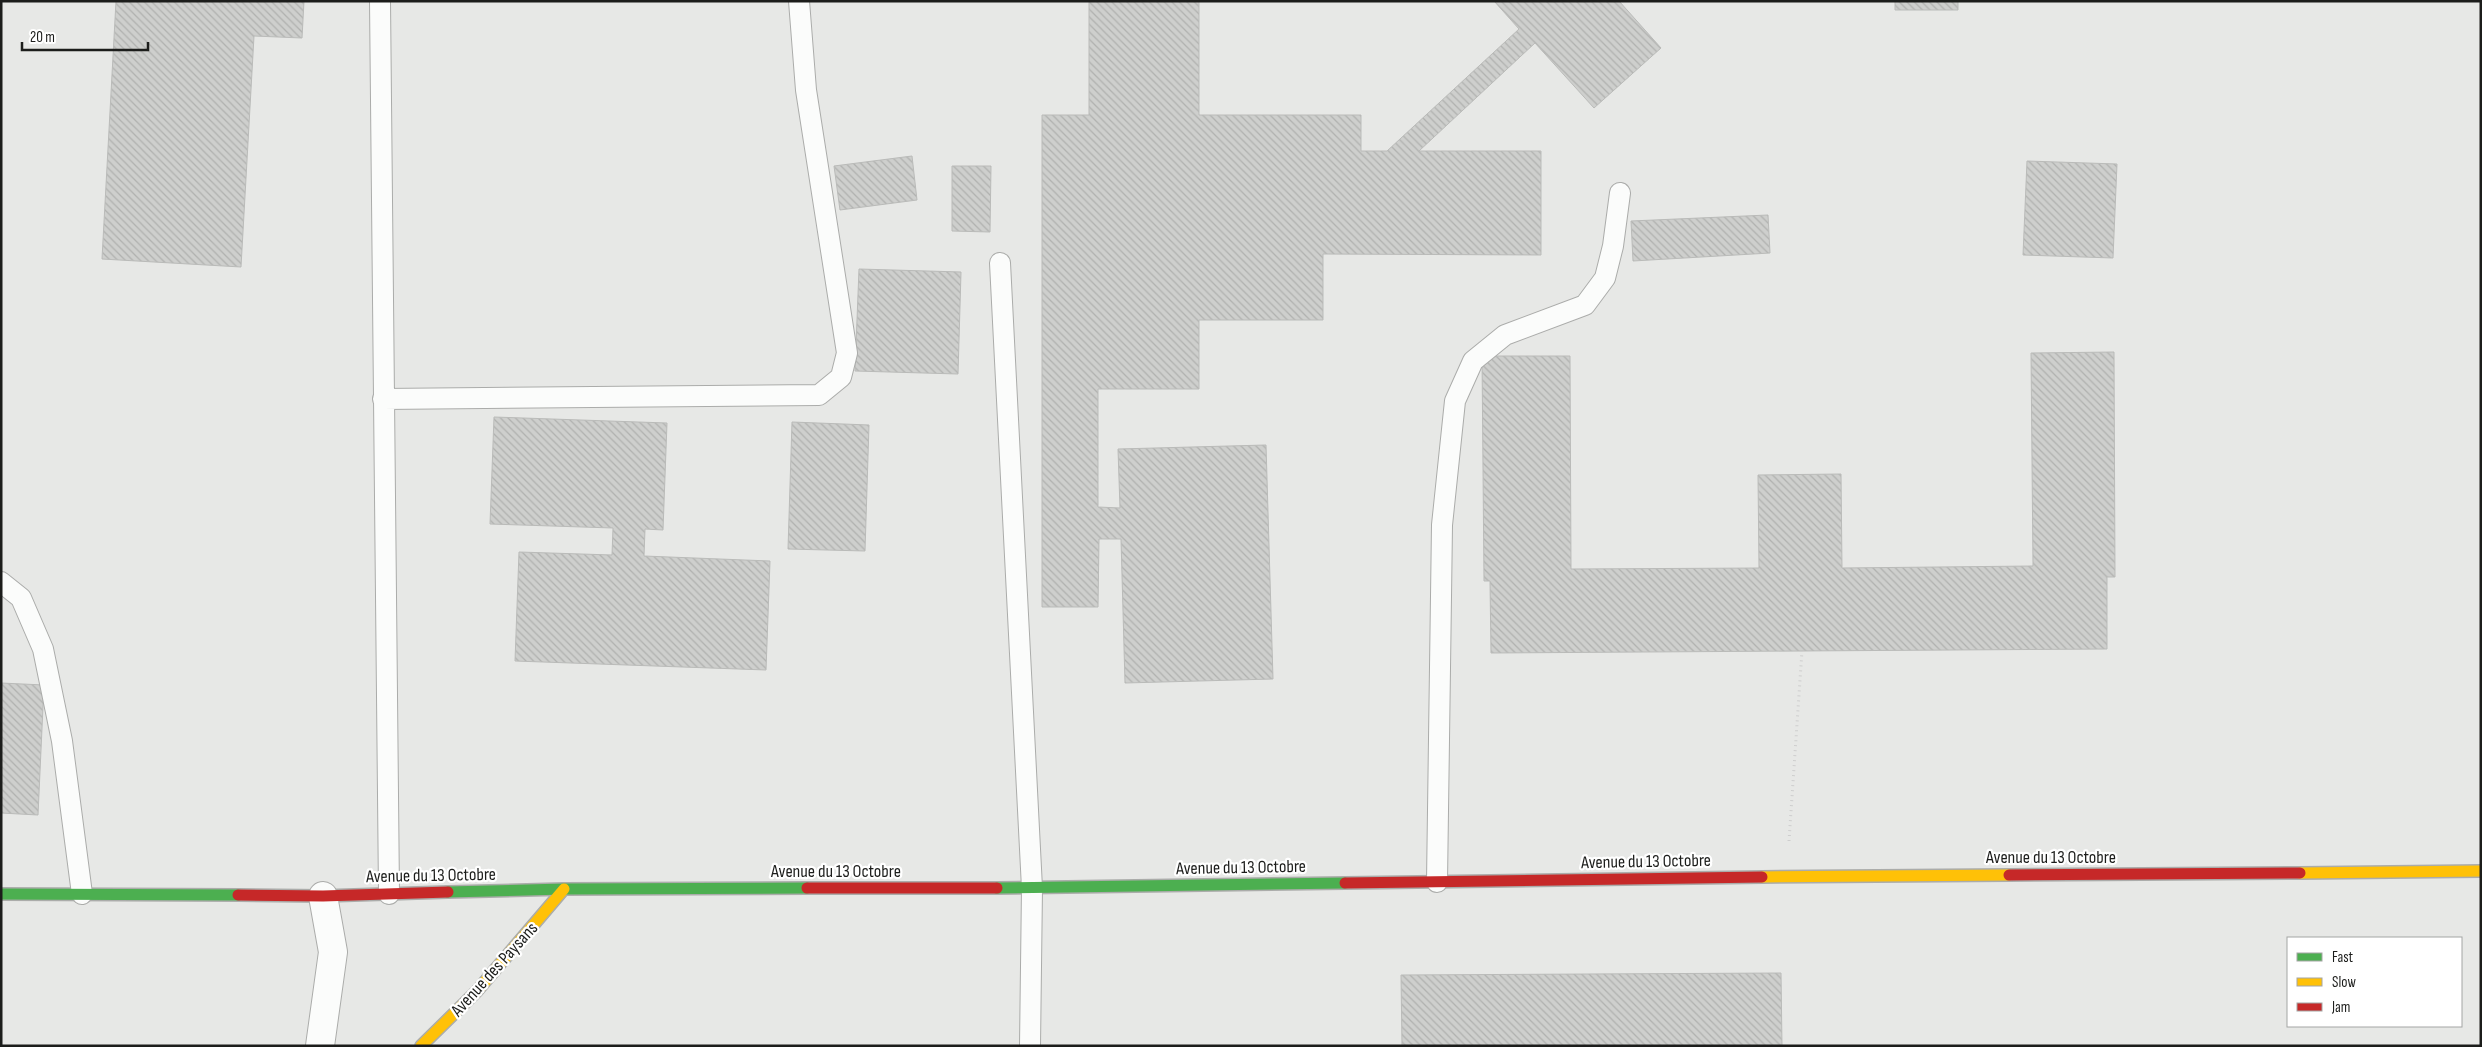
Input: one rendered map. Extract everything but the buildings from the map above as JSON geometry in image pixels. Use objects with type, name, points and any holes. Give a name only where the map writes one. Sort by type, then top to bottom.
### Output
[{"type":"street","name":"Avenue du 13 Octobre","points":[[1,894],[323,896],[564,889],[1032,888],[1786,877],[2481,871]]},
{"type":"street","name":"Avenue des Paysans","points":[[421,1046],[436,1034],[564,889]]},
{"type":"street","points":[[320,1046],[333,952],[323,896]]},
{"type":"lane","points":[[380,1],[389,894]]},
{"type":"lane","points":[[383,399],[819,395],[841,377],[847,353],[806,90],[799,1]]},
{"type":"lane","points":[[1437,882],[1442,524],[1455,401],[1473,361],[1505,335],[1585,305],[1605,278],[1613,246],[1620,193]]},
{"type":"lane","points":[[1000,263],[1032,888],[1030,1046]]},
{"type":"lane","points":[[1,582],[20,598],[43,649],[62,741],[82,894]]},
{"type":"path","points":[[1786,877],[1802,651]]},
{"type":"traffic: fast","points":[[997,888],[1345,883]]},
{"type":"traffic: fast","points":[[448,892],[564,889],[807,888]]},
{"type":"traffic: fast","points":[[1,894],[238,895]]},
{"type":"traffic: slow","points":[[2300,873],[2481,871]]},
{"type":"traffic: slow","points":[[1762,877],[2009,875]]},
{"type":"traffic: slow","points":[[421,1046],[477,991],[564,889]]},
{"type":"traffic: jam","points":[[2009,875],[2300,873]]},
{"type":"traffic: jam","points":[[1345,883],[1762,877]]},
{"type":"traffic: jam","points":[[807,888],[997,888]]},
{"type":"traffic: jam","points":[[238,895],[323,896],[448,892]]}]
